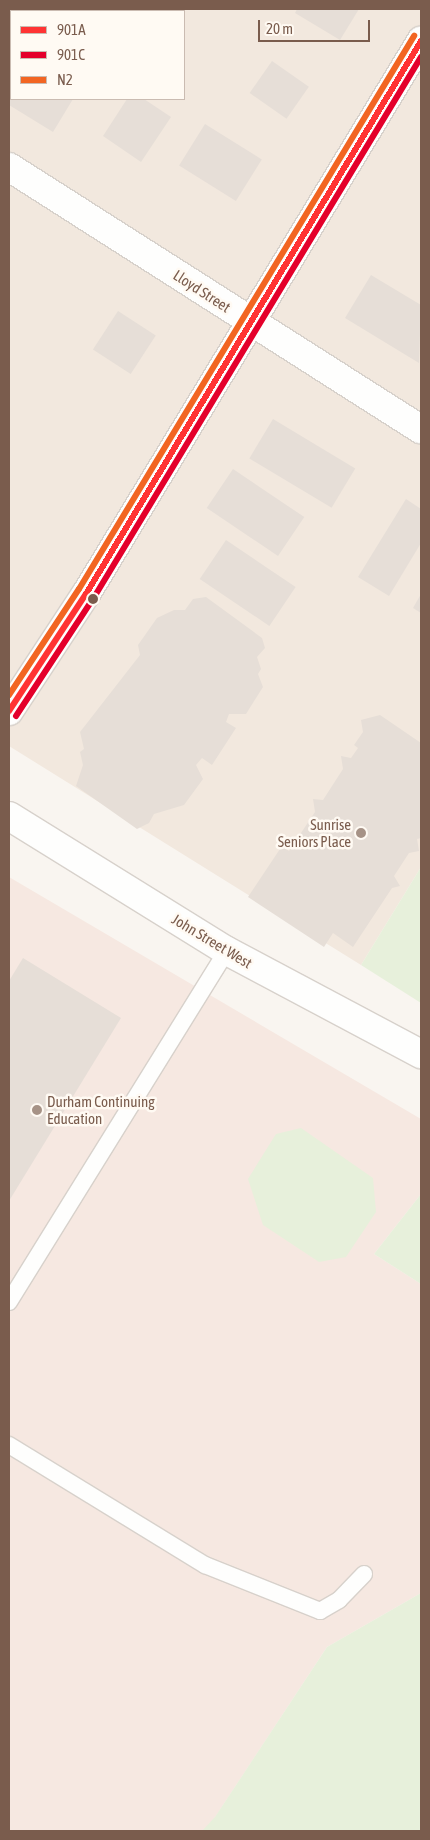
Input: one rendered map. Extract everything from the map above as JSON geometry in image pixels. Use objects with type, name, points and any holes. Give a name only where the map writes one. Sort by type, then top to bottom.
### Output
[{"type":"street","points":[[9,711],[86,594],[249,322],[421,41]]},
{"type":"street","name":"Lloyd Street","points":[[9,167],[249,322],[421,429]]},
{"type":"street","name":"John Street West","points":[[9,816],[227,951],[421,1054]]},
{"type":"lane","points":[[9,1302],[227,951]]},
{"type":"lane","points":[[9,1445],[205,1566],[320,1611],[339,1600],[364,1574]]},
{"type":"shaded area","points":[[9,9],[421,9],[421,867],[361,965],[9,746]]},
{"type":"shaded area","points":[[9,877],[421,1119],[421,1194],[374,1254],[421,1284],[421,1593],[327,1647],[206,1831],[9,1831]]},
{"type":"green space","points":[[421,867],[421,1003],[361,965]]},
{"type":"green space","points":[[301,1128],[373,1178],[376,1212],[346,1257],[319,1262],[263,1225],[248,1179],[276,1134]]},
{"type":"green space","points":[[421,1194],[421,1284],[374,1254]]},
{"type":"green space","points":[[421,1593],[421,1831],[202,1831],[215,1817],[327,1647]]},
{"type":"building","points":[[297,9],[359,9],[340,40],[295,13]]},
{"type":"building","points":[[10,60],[10,100],[72,100],[53,132],[9,105]]},
{"type":"building","points":[[272,61],[309,87],[286,119],[250,93]]},
{"type":"building","points":[[126,100],[146,100],[171,117],[141,162],[103,136]]},
{"type":"building","points":[[205,124],[262,160],[236,201],[179,166]]},
{"type":"building","points":[[371,275],[421,305],[419,363],[345,318]]},
{"type":"building","points":[[118,311],[156,336],[131,374],[93,350]]},
{"type":"building","points":[[273,419],[355,468],[332,508],[249,458]]},
{"type":"building","points":[[233,469],[304,517],[278,556],[207,508]]},
{"type":"building","points":[[406,499],[421,509],[421,543],[389,596],[358,577]]},
{"type":"building","points":[[226,540],[296,587],[269,626],[200,579]]},
{"type":"building","points":[[421,594],[421,613],[413,608]]},
{"type":"building","points":[[206,597],[262,638],[265,648],[257,657],[261,669],[258,674],[263,687],[246,714],[229,714],[226,722],[236,728],[212,765],[202,758],[196,765],[203,779],[184,805],[154,814],[149,823],[137,829],[76,786],[83,765],[80,752],[84,749],[80,732],[140,655],[138,645],[157,618],[174,610],[185,610],[193,599]]},
{"type":"building","name":"Sunrise Seniors Place","points":[[380,715],[421,743],[421,838],[417,839],[419,851],[409,853],[394,876],[400,886],[392,888],[353,947],[333,933],[324,947],[248,897],[282,846],[289,851],[315,812],[313,799],[323,800],[343,769],[341,756],[351,758],[358,748],[354,745],[363,732],[361,720]]},
{"type":"building","name":"Durham Continuing Education","points":[[23,958],[121,1018],[9,1201],[9,981]]},
{"type":"transit line","name":"N2","points":[[9,695],[79,589],[414,36]]},
{"type":"transit line","name":"901A","points":[[9,711],[86,594],[421,41]]},
{"type":"transit line","name":"901C","points":[[16,716],[93,599],[421,57]]},
{"type":"place","name":"Sunrise Seniors Place","points":[[361,833]]},
{"type":"place","name":"Durham Continuing Education","points":[[37,1110]]}]
